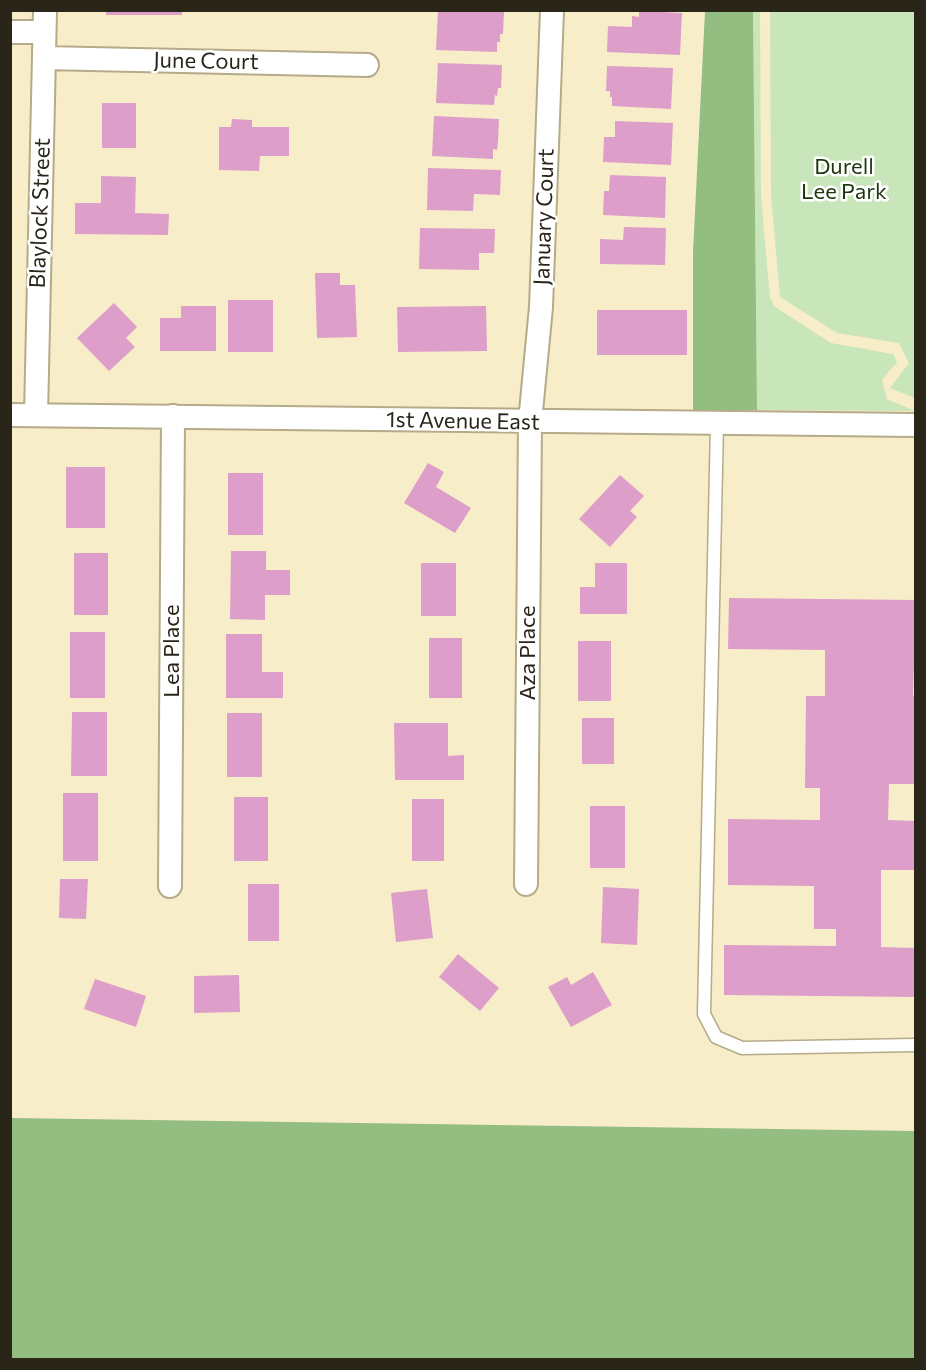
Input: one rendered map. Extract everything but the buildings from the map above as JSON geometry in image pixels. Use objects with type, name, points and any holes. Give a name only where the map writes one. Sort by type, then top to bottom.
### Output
[{"type":"street","name":"January Court","points":[[530,422],[541,308],[552,10]]},
{"type":"street","points":[[10,32],[45,21]]},
{"type":"street","name":"Blaylock Street","points":[[36,415],[45,21]]},
{"type":"street","name":"June Court","points":[[44,58],[368,65]]},
{"type":"street","name":"1st Avenue East","points":[[10,415],[915,425]]},
{"type":"street","name":"Lea Place","points":[[170,886],[173,416]]},
{"type":"street","name":"Aza Place","points":[[526,884],[530,422]]},
{"type":"lane","points":[[717,424],[704,1014],[716,1037],[742,1048],[915,1045]]},
{"type":"green space","points":[[705,11],[753,11],[757,410],[693,410],[693,252]]},
{"type":"green space","points":[[753,11],[760,11],[761,196],[770,298],[775,307],[831,343],[893,354],[897,362],[882,380],[887,399],[915,411],[757,410]]},
{"type":"green space","name":"Durell Lee Park","points":[[770,11],[915,11],[915,398],[890,388],[909,363],[899,343],[837,333],[780,297],[771,196]]},
{"type":"green space","points":[[11,1118],[915,1131],[915,1359],[11,1359]]}]
